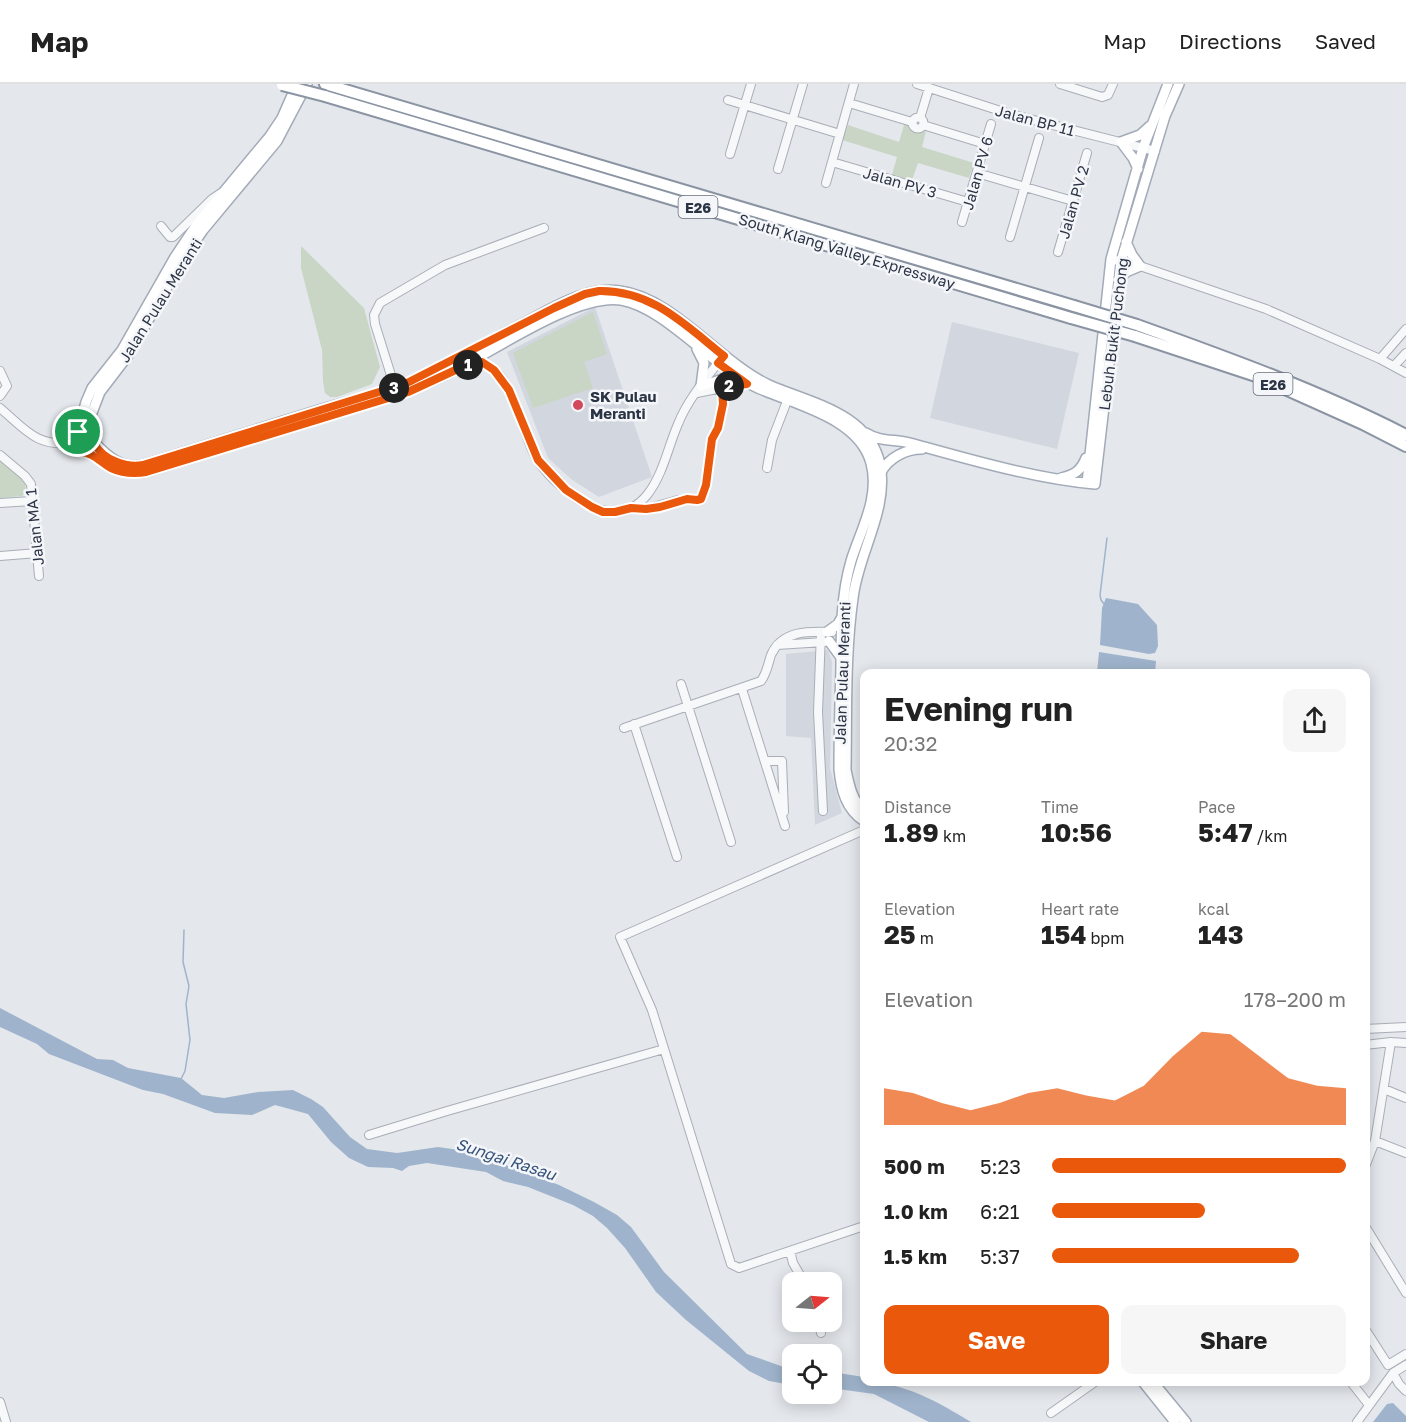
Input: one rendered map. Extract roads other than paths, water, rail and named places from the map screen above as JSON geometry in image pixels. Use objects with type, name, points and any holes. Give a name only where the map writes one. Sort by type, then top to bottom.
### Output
[{"type":"highway","name":"South Klang Valley Expressway","points":[[280,84],[1071,318],[1136,330],[1257,368],[1367,415],[1406,435]]},
{"type":"highway","name":"South Klang Valley Expressway","points":[[328,85],[1074,306],[1256,376],[1406,446]]},
{"type":"main road","name":"Jalan Pulau Meranti","points":[[78,432],[92,388],[122,350],[180,249],[197,224],[270,136],[282,118],[297,84]]},
{"type":"main road","name":"Jalan Pulau Meranti","points":[[307,84],[278,141],[203,230],[181,262],[129,354],[100,392],[90,418],[92,438],[105,454],[121,464],[134,466],[395,388],[585,294],[599,291],[628,293],[656,304],[676,318],[745,384],[840,423],[862,442],[872,467],[872,501],[851,561],[842,616],[845,637],[846,770],[851,792],[860,808]]},
{"type":"main road","name":"Lebuh Bukit Puchong","points":[[1091,484],[1090,448],[1116,260],[1143,148],[1168,84]]},
{"type":"main road","name":"Lebuh Bukit Puchong","points":[[1091,484],[1118,280],[1116,260],[1126,242],[1165,116],[1179,84]]},
{"type":"main road","points":[[1138,169],[1121,142],[1140,135],[1152,124]]},
{"type":"main road","points":[[1118,280],[1126,272],[1140,266],[1126,242]]},
{"type":"main road","name":"Jalan Pulau Meranti","points":[[86,451],[111,468],[125,472],[146,472],[408,392],[462,367],[557,315],[586,303],[601,299],[636,304],[695,345],[760,381],[835,412],[864,432],[876,450],[881,472],[880,501],[860,563],[841,658],[840,786],[850,809],[860,818]]},
{"type":"main road","points":[[695,345],[704,363],[699,390]]},
{"type":"main road","points":[[699,390],[723,379],[745,384]]},
{"type":"main road","points":[[83,430],[92,438],[92,448],[86,451],[77,450],[73,443],[73,436],[78,432],[83,430]]},
{"type":"main road","points":[[864,432],[881,440],[898,440],[1056,479],[1091,484]]},
{"type":"main road","points":[[881,472],[886,463],[897,455],[924,448]]},
{"type":"main road","points":[[1056,479],[1078,472],[1090,448]]},
{"type":"main road","points":[[841,658],[838,651],[825,637],[838,624],[842,616]]},
{"type":"main road","points":[[1146,1386],[1174,1422]]},
{"type":"main road","points":[[1156,1386],[1186,1422]]},
{"type":"street","points":[[730,154],[751,84]]},
{"type":"street","points":[[778,169],[803,84]]},
{"type":"street","points":[[826,183],[854,84]]},
{"type":"street","name":"Jalan BP 11","points":[[917,84],[1010,114],[1155,151]]},
{"type":"street","points":[[1060,84],[1105,97],[1113,84]]},
{"type":"street","points":[[918,122],[929,88]]},
{"type":"street","points":[[728,100],[840,134]]},
{"type":"street","points":[[849,103],[985,144]]},
{"type":"street","name":"Jalan PV 6","points":[[962,222],[991,124]]},
{"type":"street","points":[[1010,237],[1039,138]]},
{"type":"street","name":"Jalan PV 2","points":[[1058,252],[1087,153]]},
{"type":"street","name":"Jalan PV 3","points":[[832,162],[968,202]]},
{"type":"street","points":[[977,173],[1073,201]]},
{"type":"street","points":[[161,226],[173,237],[212,199],[225,191]]},
{"type":"street","points":[[395,388],[375,324],[374,315],[380,303],[445,265],[544,228]]},
{"type":"street","points":[[1116,260],[1266,309],[1380,359],[1406,373]]},
{"type":"street","points":[[1380,359],[1406,329]]},
{"type":"street","points":[[1394,366],[1406,352]]},
{"type":"street","points":[[631,508],[646,495],[654,484],[679,420],[721,359]]},
{"type":"street","points":[[462,367],[482,362],[494,370],[509,390],[538,460],[566,490],[603,512],[631,508],[646,509],[678,500],[701,499],[706,485],[712,439],[718,428],[723,404],[722,387]]},
{"type":"street","points":[[0,371],[7,386],[0,396]]},
{"type":"street","points":[[699,390],[745,384]]},
{"type":"street","points":[[767,468],[772,440],[787,401]]},
{"type":"street","points":[[0,408],[43,442],[59,445],[73,443]]},
{"type":"street","name":"Jalan MA 1","points":[[0,455],[28,480],[39,576]]},
{"type":"street","points":[[0,503],[32,501]]},
{"type":"street","points":[[0,556],[38,553]]},
{"type":"street","points":[[624,728],[761,681],[777,645],[825,637],[845,637]]},
{"type":"street","points":[[823,811],[818,712],[825,637]]},
{"type":"street","points":[[681,684],[731,842]]},
{"type":"street","points":[[742,689],[785,826],[782,761],[765,762]]},
{"type":"street","points":[[634,724],[676,857]]},
{"type":"street","points":[[860,833],[620,937],[626,955],[646,993],[731,1263],[739,1268],[860,1227]]},
{"type":"street","points":[[1370,1029],[1406,1027]]},
{"type":"street","points":[[1370,1154],[1375,1141],[1391,1042]]},
{"type":"street","points":[[1370,1044],[1406,1043]]},
{"type":"street","points":[[369,1135],[664,1049]]},
{"type":"street","points":[[1384,1089],[1406,1098]]},
{"type":"street","points":[[1375,1141],[1406,1153]]},
{"type":"street","points":[[1370,1234],[1406,1293]]},
{"type":"street","points":[[790,1251],[792,1263],[798,1272]]},
{"type":"street","points":[[1370,1337],[1388,1365],[1406,1354]]},
{"type":"street","points":[[1357,1422],[1393,1373],[1406,1365]]},
{"type":"street","points":[[1393,1373],[1406,1391]]},
{"type":"street","points":[[1052,1413],[1089,1386]]},
{"type":"street","points":[[1354,1386],[1369,1405]]},
{"type":"street","points":[[0,1402],[6,1422]]},
{"type":"water","points":[[1106,598],[1138,604],[1157,625],[1158,646],[1155,653],[1149,654],[1100,645],[1102,608]]},
{"type":"water","points":[[1099,652],[1156,661],[1155,669],[1097,669]]},
{"type":"water","points":[[0,1008],[97,1059],[113,1060],[128,1068],[181,1078],[202,1095],[224,1098],[258,1092],[293,1090],[323,1107],[350,1137],[367,1149],[397,1153],[438,1147],[459,1150],[559,1185],[617,1215],[631,1227],[664,1272],[747,1354],[782,1366],[782,1383],[769,1381],[749,1371],[686,1320],[656,1292],[625,1248],[607,1228],[593,1216],[573,1205],[528,1187],[503,1181],[486,1172],[427,1163],[409,1166],[402,1171],[393,1168],[368,1167],[349,1158],[331,1142],[308,1114],[275,1105],[252,1115],[215,1113],[163,1094],[143,1090],[49,1054],[37,1044],[0,1027]]},
{"type":"water","points":[[842,1374],[860,1376],[860,1386],[896,1386],[907,1389],[971,1422],[929,1422],[874,1394],[842,1390]]},
{"type":"water","points":[[1393,1403],[1406,1416],[1406,1422],[1373,1422],[1387,1404]]},
{"type":"waterway","points":[[1104,604],[1100,595],[1107,538]]},
{"type":"waterway","points":[[181,1079],[185,1071],[190,1040],[186,1004],[189,986],[183,962],[184,930]]},
{"type":"place","name":"SK Pulau Meranti","points":[[578,405]]},
{"type":"water label","name":"Sungai Rasau","points":[[506,1159]]}]
